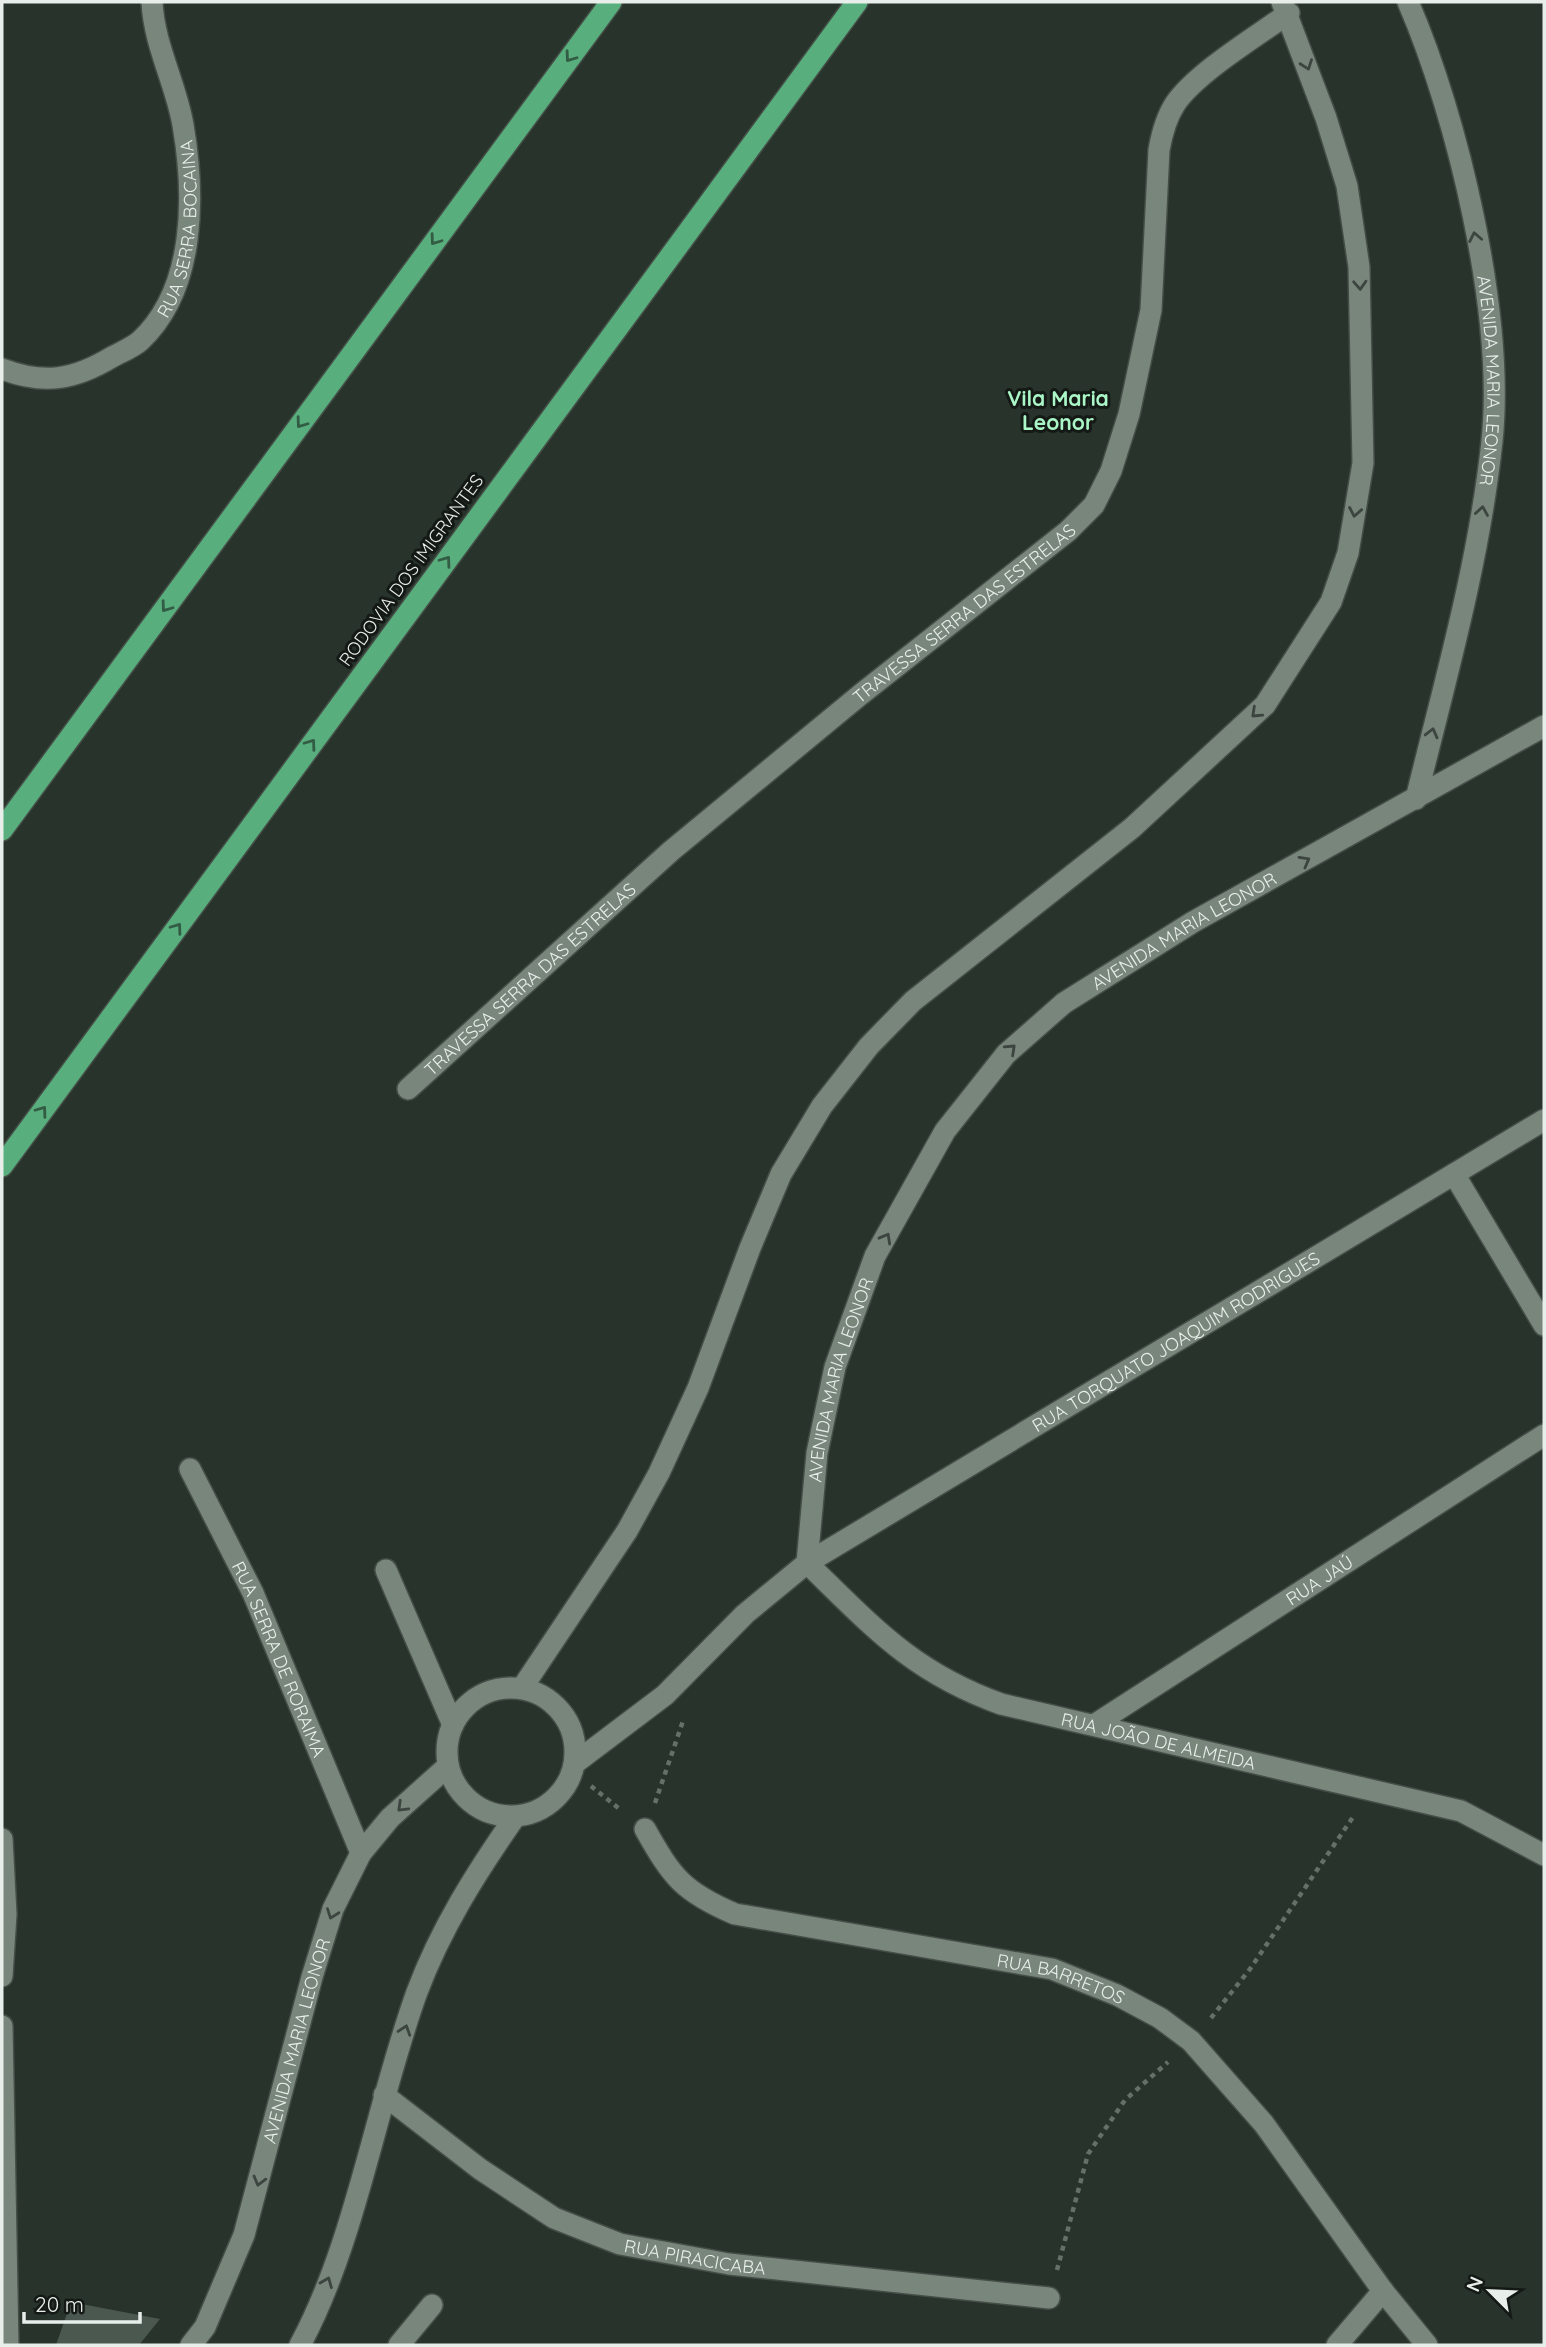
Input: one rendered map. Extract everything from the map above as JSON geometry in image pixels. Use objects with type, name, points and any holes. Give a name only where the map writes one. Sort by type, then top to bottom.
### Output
[{"type":"highway","points":[[2,830],[611,2]]},
{"type":"highway","name":"RODOVIA DOS IMIGRANTES","points":[[2,1166],[857,2]]},
{"type":"street","name":"RUA SERRA BOCAINA","points":[[2,369],[26,378],[83,374],[138,343],[159,320],[175,290],[187,239],[188,184],[183,124],[164,65],[152,2]]},
{"type":"street","name":"AVENIDA MARIA LEONOR","points":[[807,1563],[817,1453],[835,1367],[875,1256],[945,1131],[1006,1054],[1064,1003],[1193,922],[1416,799],[1473,568],[1492,439],[1493,379],[1481,265],[1458,152],[1421,32],[1408,2]]},
{"type":"street","points":[[522,1688],[627,1531],[659,1472],[698,1388],[781,1174],[822,1106],[869,1046],[913,1001],[1132,828],[1265,705],[1331,602],[1348,553],[1363,463],[1359,267],[1347,186],[1286,7]]},
{"type":"street","name":"TRAVESSA SERRA DAS ESTRELAS","points":[[408,1088],[671,851],[860,695],[1068,531],[1094,505],[1111,471],[1129,414],[1151,310],[1159,149],[1163,128],[1176,102],[1286,7]]},
{"type":"street","points":[[1416,799],[1544,726]]},
{"type":"street","name":"RUA TORQUATO JOAQUIM RODRIGUES","points":[[807,1563],[1544,1120]]},
{"type":"street","points":[[1454,1174],[1544,1325]]},
{"type":"street","name":"RUA JAÚ","points":[[1094,1725],[1544,1435]]},
{"type":"street","name":"RUA SERRA DE RORAIMA","points":[[190,1469],[253,1593],[361,1853]]},
{"type":"street","points":[[574,1768],[666,1695],[745,1614],[807,1563]]},
{"type":"street","name":"RUA JOÃO DE ALMEIDA","points":[[807,1563],[873,1628],[912,1661],[962,1690],[1000,1704],[1461,1811],[1544,1855]]},
{"type":"street","points":[[386,1570],[453,1725]]},
{"type":"street","points":[[501,1688],[522,1688],[541,1694],[558,1707],[569,1723],[575,1743],[574,1768],[565,1789],[551,1803],[534,1812],[515,1817],[497,1816],[472,1803],[454,1783],[448,1766],[447,1745],[453,1725],[464,1707],[481,1695],[501,1688]]},
{"type":"street","name":"AVENIDA MARIA LEONOR","points":[[191,2345],[205,2327],[244,2235],[312,1977],[333,1909],[361,1853],[399,1809],[448,1766]]},
{"type":"street","points":[[300,2345],[336,2259],[417,1992],[459,1899],[515,1817]]},
{"type":"street","name":"RUA BARRETOS","points":[[645,1829],[677,1881],[702,1900],[735,1914],[1052,1969],[1117,1995],[1160,2018],[1191,2041],[1264,2124],[1384,2291],[1427,2345]]},
{"type":"street","points":[[2,1839],[6,1914],[2,1976]]},
{"type":"street","points":[[2,2026],[8,2345]]},
{"type":"street","name":"RUA PIRACICABA","points":[[384,2095],[480,2169],[554,2218],[620,2244],[729,2264],[1049,2298]]},
{"type":"street","points":[[1337,2345],[1384,2291]]},
{"type":"street","points":[[399,2345],[432,2305]]},
{"type":"path","points":[[574,1768],[645,1829],[684,1717]]},
{"type":"building","points":[[71,2302],[160,2319],[139,2345],[56,2345]]},
{"type":"district","name":"Vila Maria Leonor","points":[[1058,410]]}]
